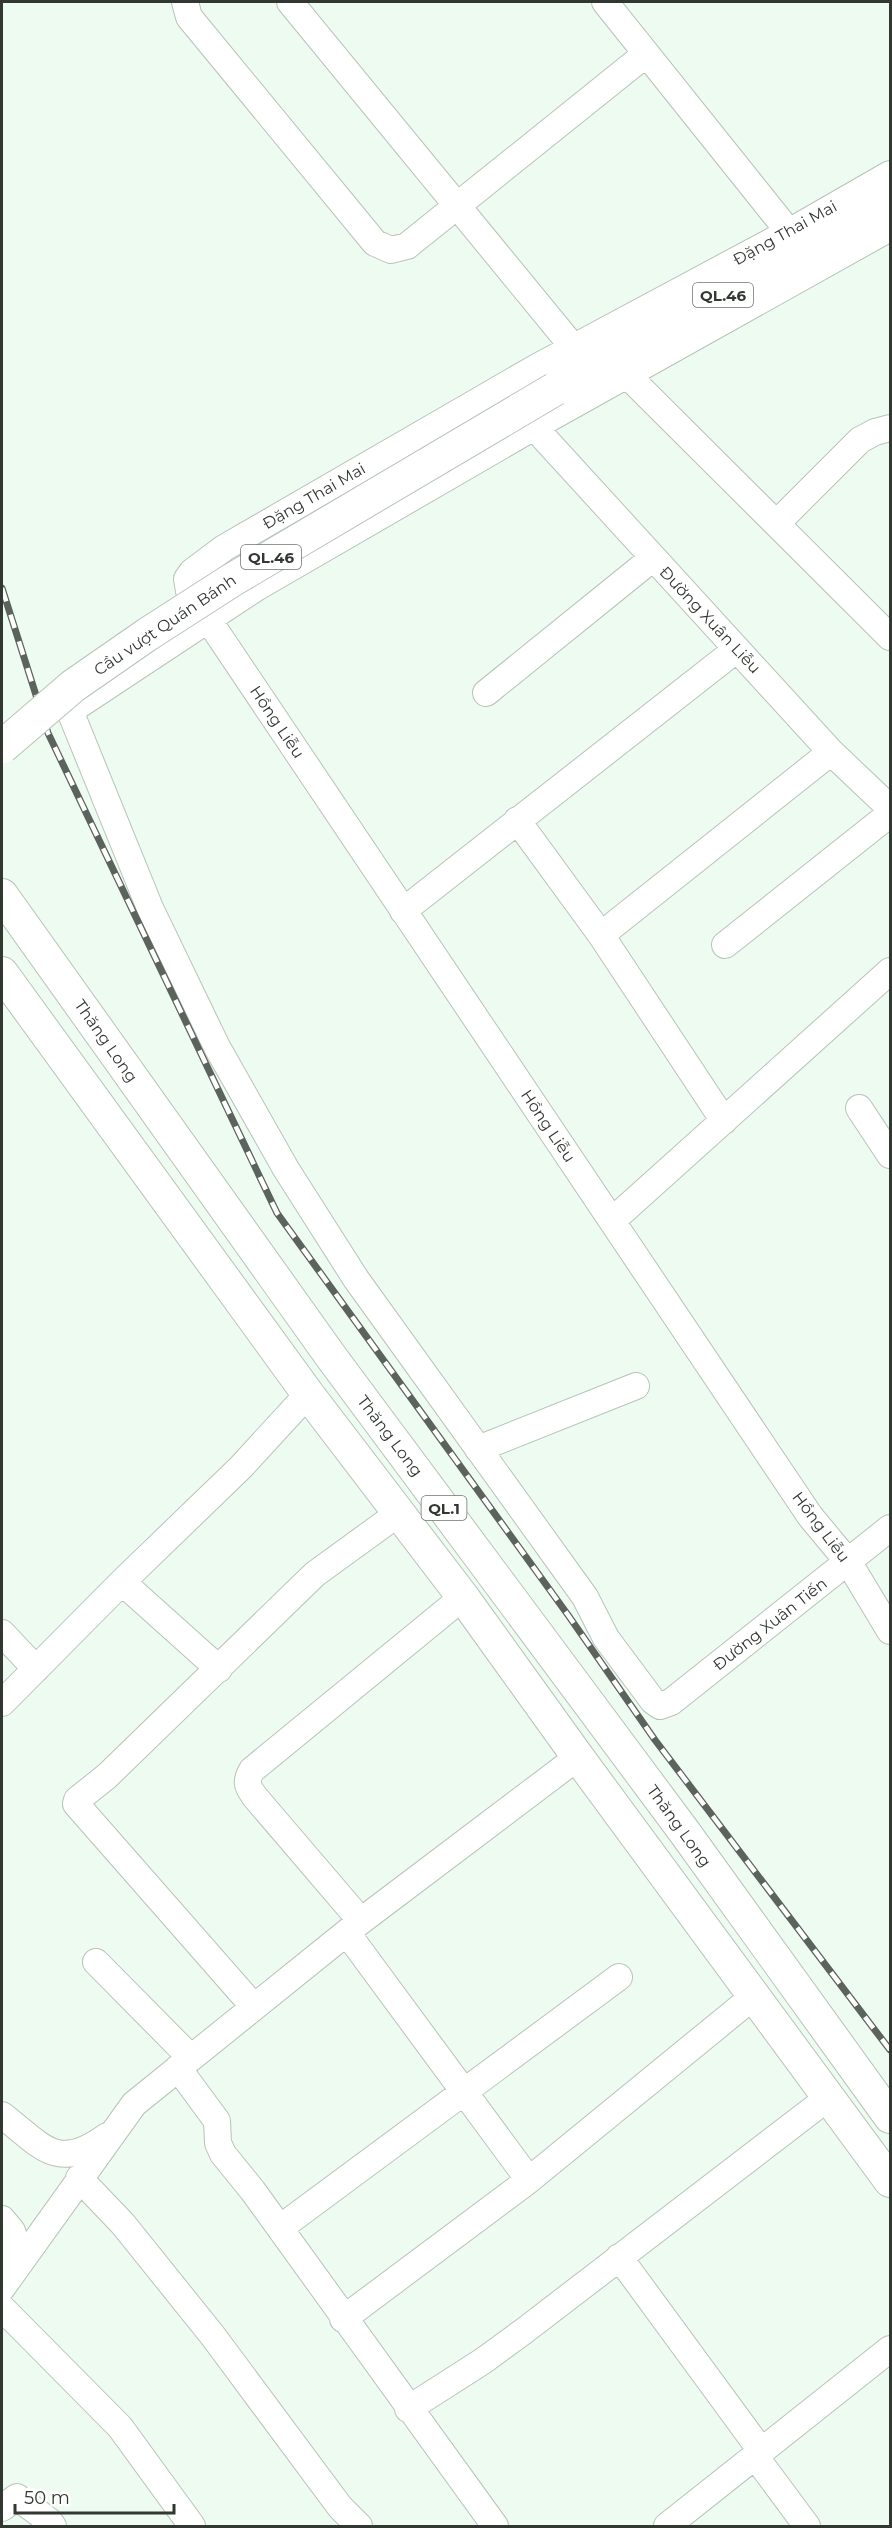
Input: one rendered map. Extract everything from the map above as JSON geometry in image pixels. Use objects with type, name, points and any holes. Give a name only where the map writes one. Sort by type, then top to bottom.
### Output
[{"type":"highway","name":"Đặng Thai Mai","points":[[555,389],[891,201]]},
{"type":"highway","name":"Cầu vượt Quán Bánh","points":[[2,747],[73,686],[148,634],[232,580],[555,389]]},
{"type":"main road","name":"Thăng Long","points":[[2,895],[338,1366],[493,1573],[891,2117]]},
{"type":"main road","name":"QL.1","points":[[2,973],[308,1394],[463,1597],[578,1757],[891,2181]]},
{"type":"main road","points":[[463,1597],[493,1573]]},
{"type":"street","points":[[185,2],[189,17],[380,247],[391,250],[407,246],[646,54]]},
{"type":"street","points":[[290,2],[573,348]]},
{"type":"street","points":[[605,2],[789,232]]},
{"type":"street","name":"Đặng Thai Mai","points":[[207,619],[189,591],[187,579],[192,572],[224,548],[573,348],[789,232],[891,174]]},
{"type":"street","points":[[636,1386],[478,1449],[328,1237],[242,1093],[217,1047],[150,908],[70,711],[207,619],[331,544],[534,427],[891,228]]},
{"type":"street","points":[[628,376],[891,637]]},
{"type":"street","name":"Đường Xuân Liễu","points":[[534,427],[831,752],[891,808]]},
{"type":"street","points":[[777,523],[861,440],[875,432],[891,428]]},
{"type":"street","points":[[305,501],[331,544]]},
{"type":"street","points":[[486,693],[653,558]]},
{"type":"street","name":"Hồng Liễu","points":[[207,619],[810,1516],[849,1563],[891,1631]]},
{"type":"street","points":[[403,911],[737,649]]},
{"type":"street","points":[[601,935],[831,752]]},
{"type":"street","points":[[725,945],[891,814]]},
{"type":"street","points":[[517,820],[601,935],[724,1120]]},
{"type":"street","points":[[613,1220],[891,971]]},
{"type":"street","points":[[859,1108],[891,1155]]},
{"type":"street","points":[[2,1702],[241,1467],[308,1394]]},
{"type":"street","name":"Đường Xuân Tiến","points":[[478,1449],[585,1597],[606,1638],[653,1701],[664,1706],[891,1528]]},
{"type":"street","points":[[254,2007],[76,1804],[76,1800],[107,1776],[315,1574],[399,1513]]},
{"type":"street","points":[[122,1582],[219,1669]]},
{"type":"street","points":[[463,1597],[252,1770],[248,1777],[247,1787],[354,1927],[464,2094],[529,2180]]},
{"type":"street","points":[[2,1633],[36,1669]]},
{"type":"street","points":[[2,2288],[134,2104],[354,1927],[578,1757]]},
{"type":"street","points":[[96,1962],[184,2063],[217,2121],[218,2143],[223,2154],[280,2228],[408,2409],[495,2526]]},
{"type":"street","points":[[280,2228],[619,1977]]},
{"type":"street","points":[[344,2319],[529,2180],[754,1996]]},
{"type":"street","points":[[408,2409],[483,2361],[829,2097]]},
{"type":"street","points":[[2,2115],[51,2153],[66,2155],[92,2147],[114,2130]]},
{"type":"street","points":[[79,2178],[123,2224],[213,2336],[340,2507],[359,2526]]},
{"type":"street","points":[[2,2218],[12,2231],[15,2240],[2,2264]]},
{"type":"street","points":[[619,2257],[759,2454],[807,2526]]},
{"type":"street","points":[[2,2308],[120,2427],[192,2526]]},
{"type":"street","points":[[667,2526],[891,2349]]},
{"type":"street","points":[[2,2508],[17,2498],[53,2526]]},
{"type":"railway","points":[[2,588],[48,733],[277,1213],[568,1615],[655,1740],[890,2050]]}]
